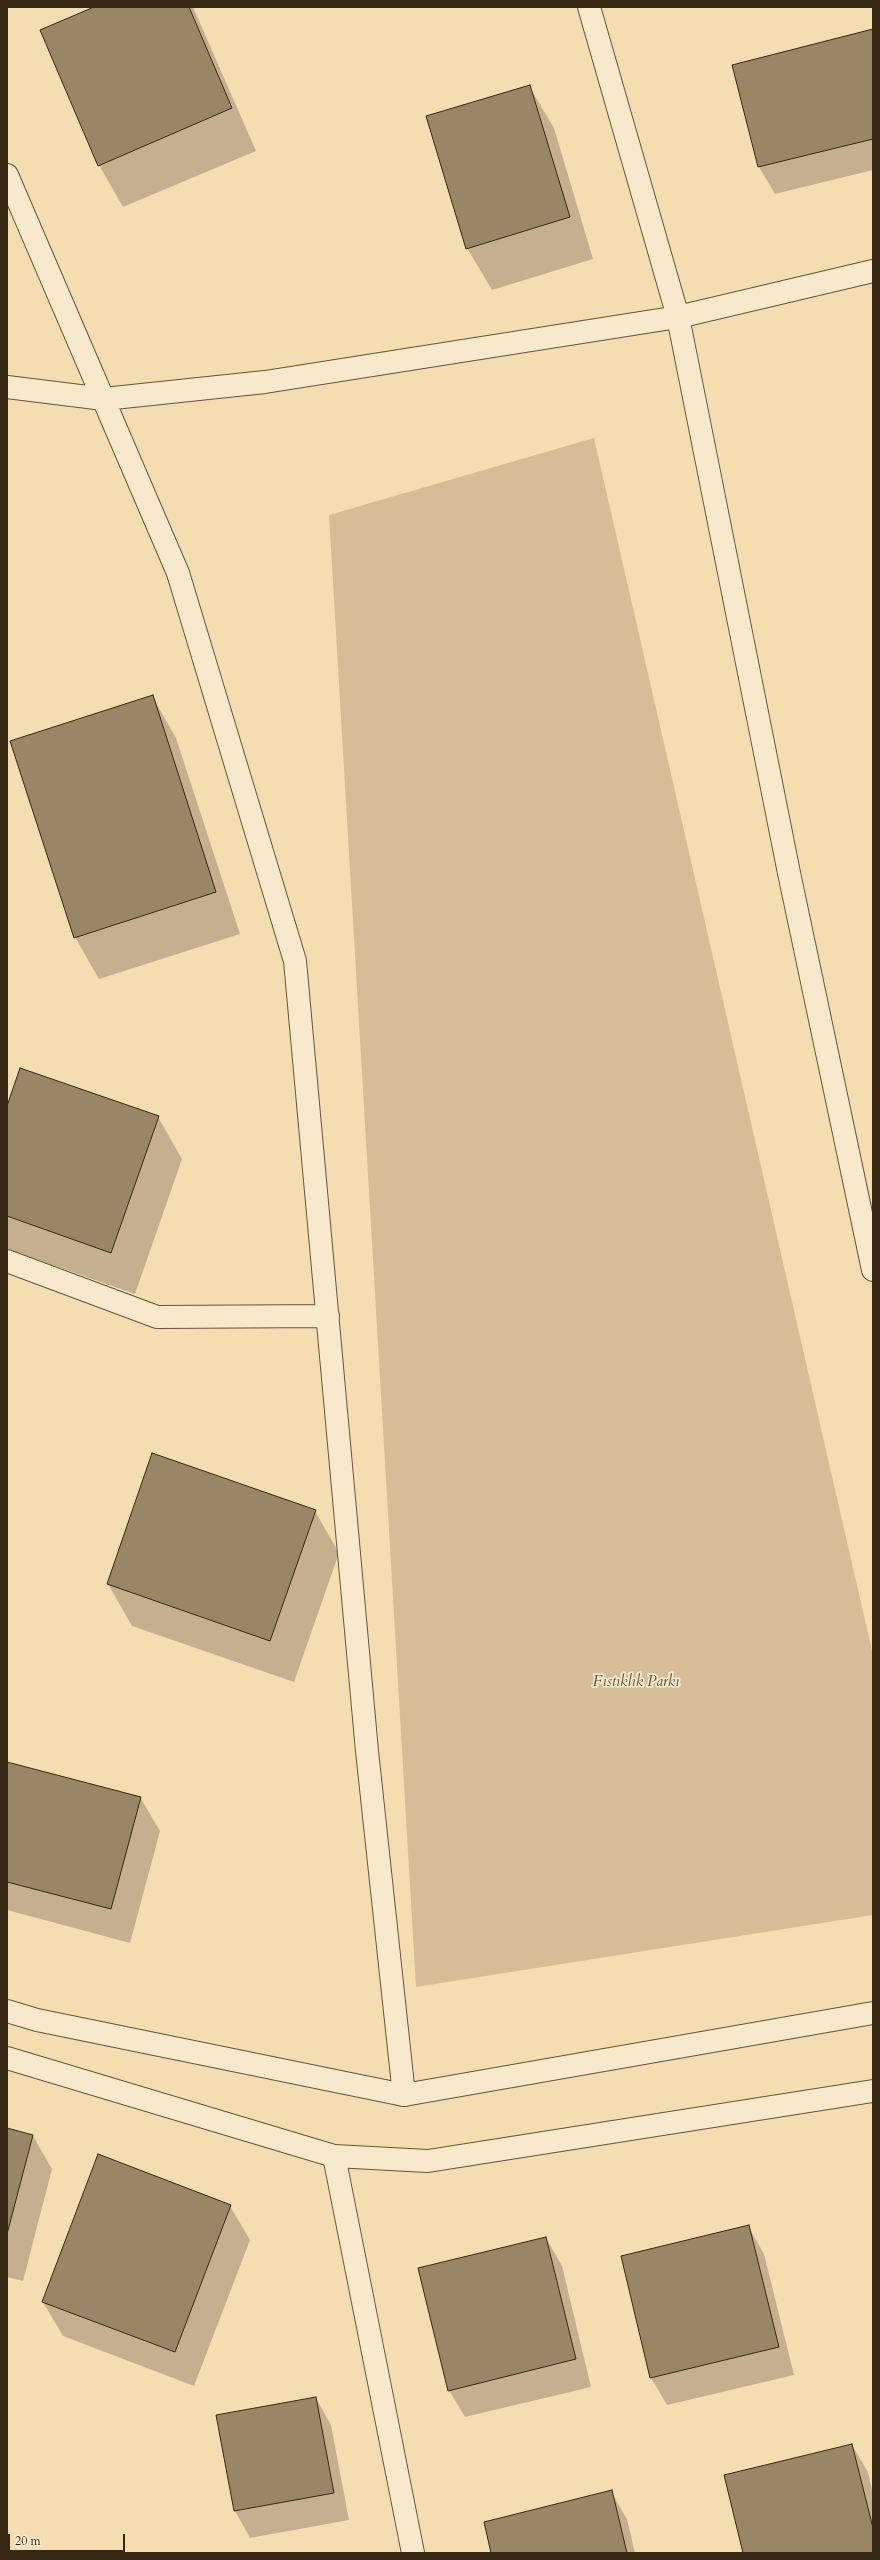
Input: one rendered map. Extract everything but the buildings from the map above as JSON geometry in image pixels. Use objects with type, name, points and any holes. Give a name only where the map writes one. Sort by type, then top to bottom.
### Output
[{"type":"street","points":[[589,7],[678,317],[787,865],[873,1270]]},
{"type":"street","points":[[7,175],[178,573],[295,961],[367,1751],[404,2094]]},
{"type":"street","points":[[7,387],[104,399],[265,382],[678,317],[873,271]]},
{"type":"street","points":[[7,1261],[157,1317],[328,1316]]},
{"type":"street","points":[[7,2010],[37,2020],[404,2094],[873,2013]]},
{"type":"street","points":[[7,2058],[334,2156],[428,2161],[873,2091]]},
{"type":"street","points":[[334,2156],[414,2553]]},
{"type":"green space","name":"Fıstıklık Parkı","points":[[594,438],[873,1655],[873,1915],[416,1987],[329,515]]}]
